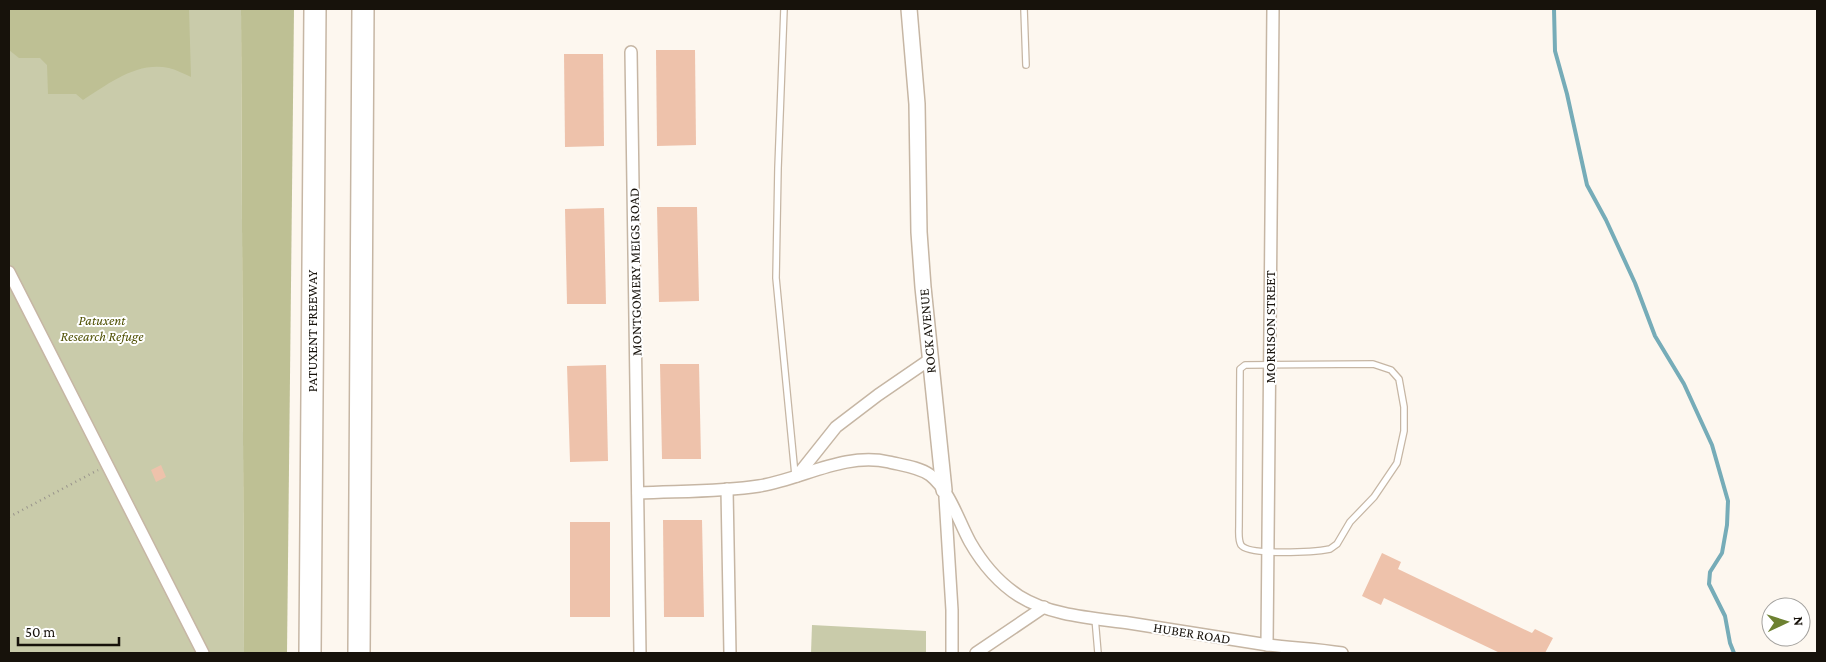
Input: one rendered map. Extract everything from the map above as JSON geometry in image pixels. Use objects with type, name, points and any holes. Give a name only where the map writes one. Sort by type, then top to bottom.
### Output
[{"type":"highway","name":"PATUXENT FREEWAY","points":[[310,653],[315,9]]},
{"type":"highway","points":[[358,653],[363,9]]},
{"type":"street","name":"ROCK AVENUE","points":[[910,9],[917,104],[920,242],[929,360],[944,490],[952,610],[952,653]]},
{"type":"street","name":"MORRISON STREET","points":[[1267,645],[1273,9]]},
{"type":"street","name":"MONTGOMERY MEIGS ROAD","points":[[631,52],[640,653]]},
{"type":"street","points":[[9,272],[204,653]]},
{"type":"street","points":[[795,477],[836,427],[929,360]]},
{"type":"street","points":[[638,493],[758,486],[795,477],[829,465],[856,460],[886,461],[910,467],[929,475],[944,490]]},
{"type":"street","points":[[727,489],[730,653]]},
{"type":"street","name":"HUBER ROAD","points":[[944,490],[970,543],[992,573],[1021,597],[1044,607],[1095,618],[1267,645],[1342,653]]},
{"type":"street","points":[[976,653],[1044,607]]},
{"type":"lane","points":[[784,9],[776,278],[795,477]]},
{"type":"lane","points":[[1024,9],[1026,65]]},
{"type":"lane","points":[[1373,364],[1391,370],[1399,379],[1404,406],[1404,431],[1397,463],[1374,497],[1350,522],[1337,544],[1330,549],[1321,551],[1268,552],[1247,549],[1240,542],[1238,439],[1240,368],[1245,365],[1373,364]]},
{"type":"lane","points":[[1095,618],[1098,653]]},
{"type":"path","points":[[9,517],[108,465]]},
{"type":"green space","name":"Patuxent Research Refuge","points":[[9,9],[241,9],[244,653],[9,653]]},
{"type":"green space","points":[[9,9],[189,9],[191,77],[169,68],[146,68],[123,75],[83,100],[76,94],[48,94],[47,65],[40,58],[19,58],[9,50]]},
{"type":"green space","points":[[241,9],[294,9],[287,653],[244,653]]},
{"type":"green space","points":[[812,625],[926,631],[926,653],[811,653]]},
{"type":"building","points":[[656,50],[695,50],[696,145],[657,146]]},
{"type":"building","points":[[564,54],[603,54],[604,146],[565,147]]},
{"type":"building","points":[[657,207],[697,207],[699,301],[659,302]]},
{"type":"building","points":[[604,208],[606,304],[567,304],[565,209]]},
{"type":"building","points":[[660,364],[699,364],[701,459],[662,459]]},
{"type":"building","points":[[606,365],[608,461],[570,462],[567,366]]},
{"type":"building","points":[[161,465],[166,477],[156,482],[151,470]]},
{"type":"building","points":[[663,520],[702,520],[704,617],[664,617]]},
{"type":"building","points":[[570,522],[610,522],[610,617],[570,617]]},
{"type":"building","points":[[1382,553],[1401,562],[1398,569],[1532,633],[1535,629],[1553,638],[1545,653],[1500,653],[1384,598],[1381,605],[1362,596]]},
{"type":"waterway","points":[[1554,9],[1555,51],[1567,94],[1587,185],[1606,220],[1635,283],[1655,336],[1684,384],[1712,445],[1728,501],[1727,525],[1722,553],[1710,572],[1709,584],[1725,616],[1730,643],[1734,653]]}]
